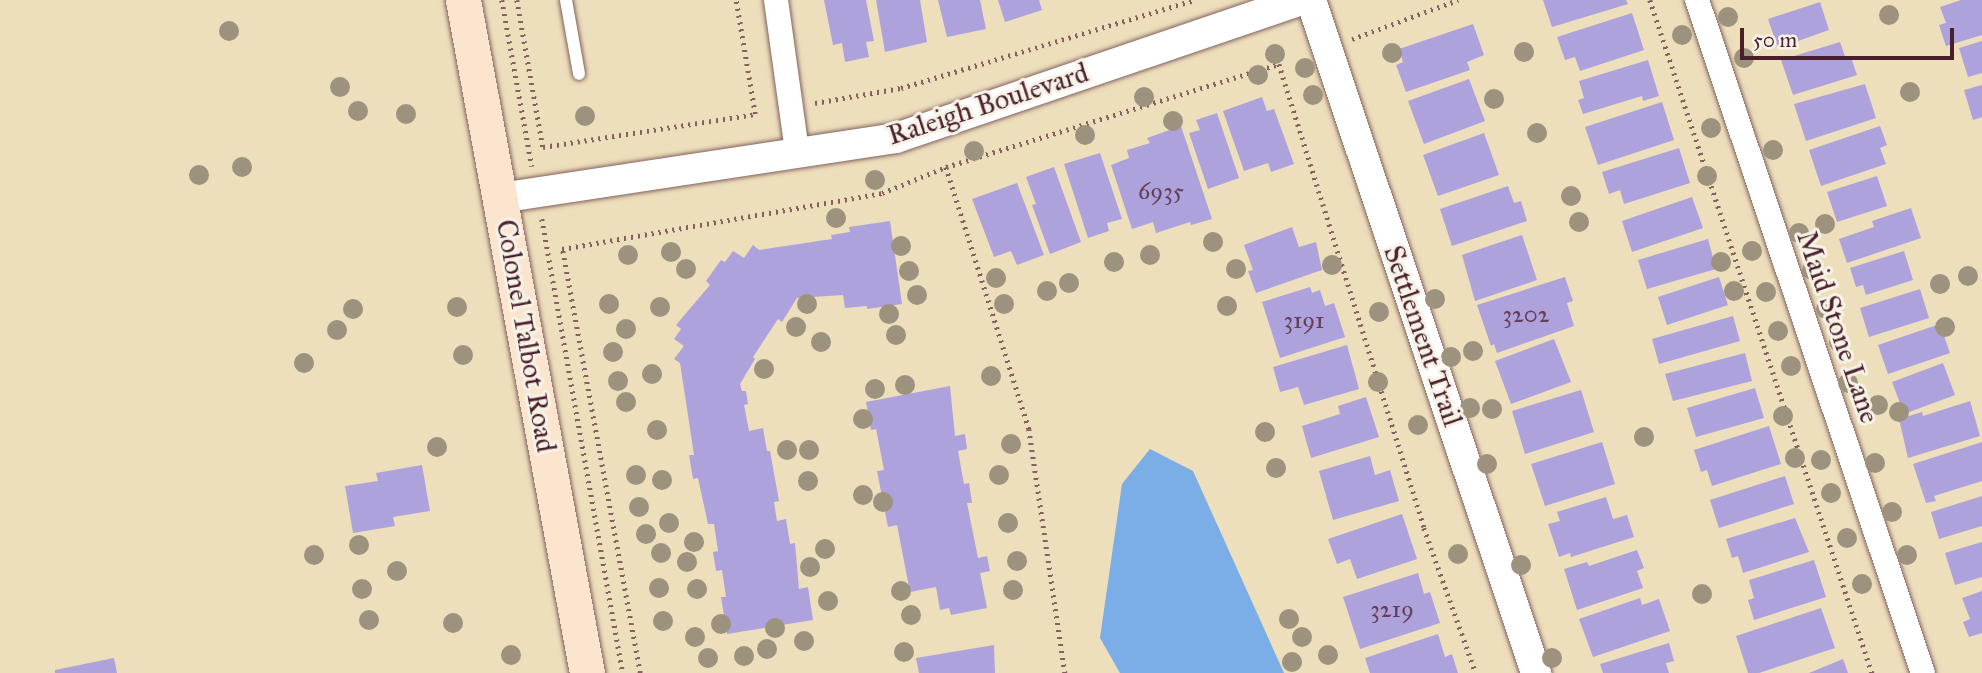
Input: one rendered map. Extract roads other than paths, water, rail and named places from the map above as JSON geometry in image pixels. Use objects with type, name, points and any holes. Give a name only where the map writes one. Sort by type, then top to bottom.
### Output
[{"type":"main road","name":"Colonel Talbot Road","points":[[463,0],[587,673]]},
{"type":"street","points":[[776,0],[797,152]]},
{"type":"street","name":"Raleigh Boulevard","points":[[500,198],[896,138],[1301,0]]},
{"type":"street","name":"Settlement Trail","points":[[1311,0],[1536,673]]},
{"type":"street","name":"Maid Stone Lane","points":[[1697,0],[1923,673]]},
{"type":"lane","points":[[566,0],[579,75]]},
{"type":"water","points":[[1150,449],[1193,471],[1284,673],[1120,673],[1100,638],[1122,484]]}]
